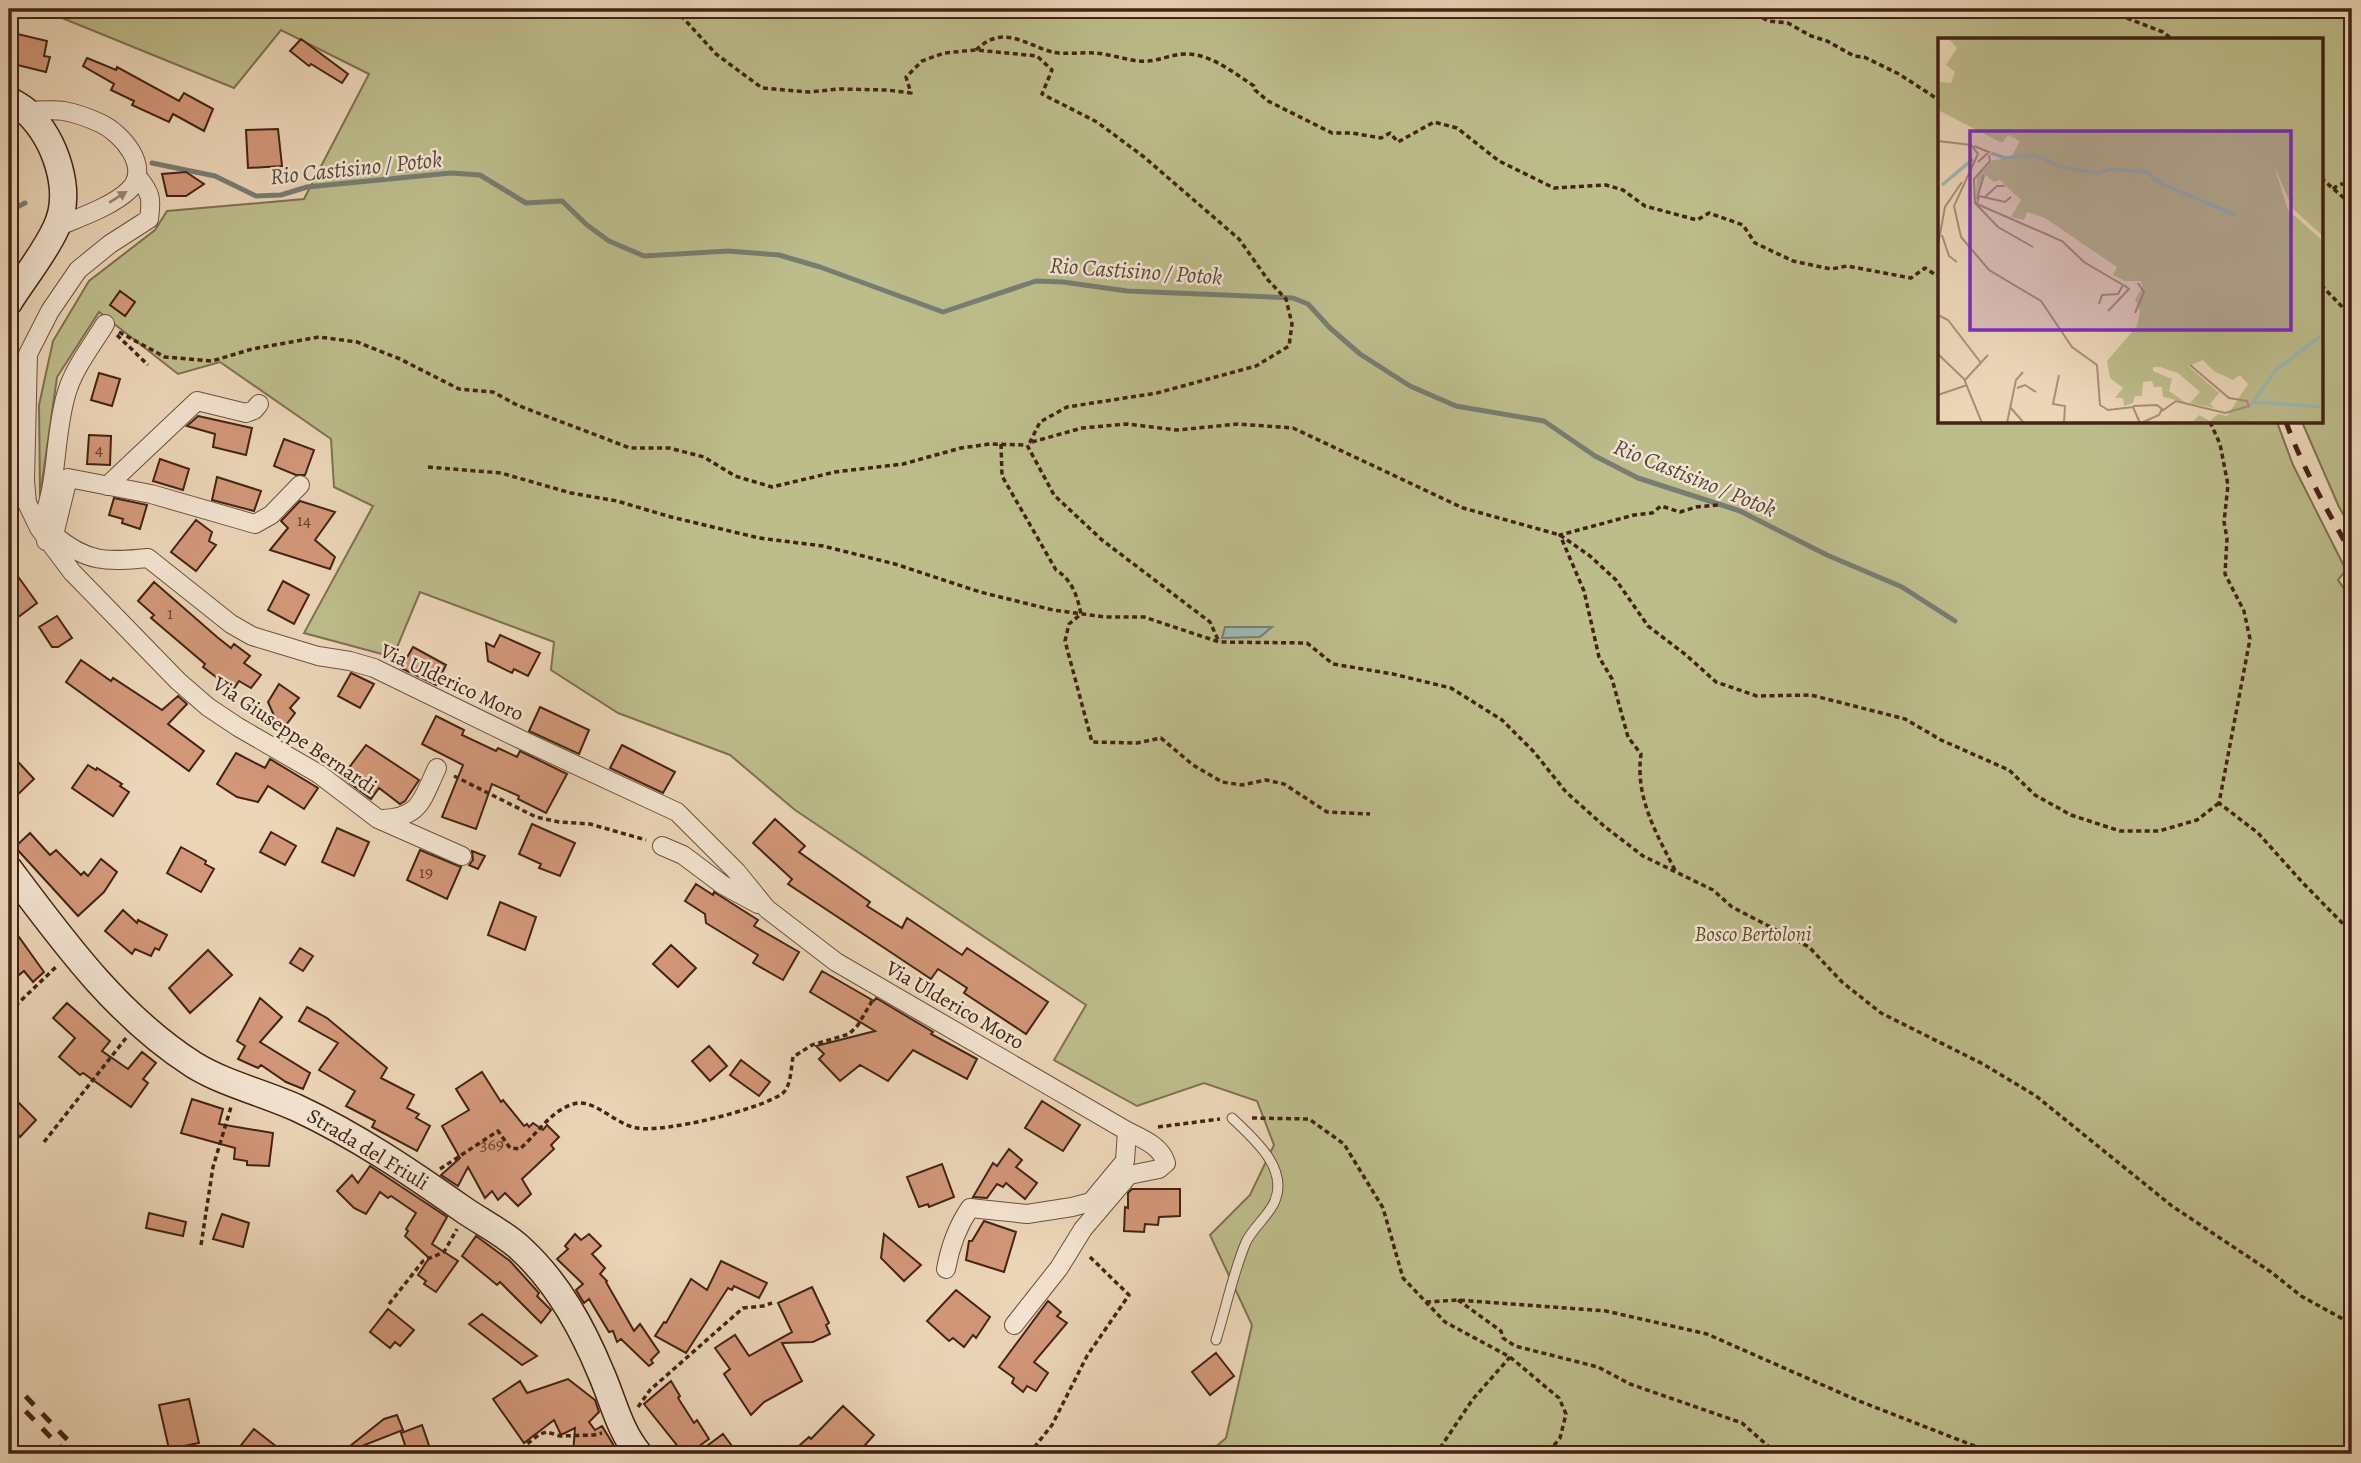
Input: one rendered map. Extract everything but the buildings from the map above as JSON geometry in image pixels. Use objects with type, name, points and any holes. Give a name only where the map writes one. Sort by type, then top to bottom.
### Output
[{"type":"main road","points":[[9,302],[57,227],[62,209],[59,167],[41,128],[17,106]]},
{"type":"main road","name":"Strada del Friuli","points":[[9,869],[72,953],[139,1023],[196,1066],[337,1126],[425,1182],[521,1249],[554,1284],[585,1337],[621,1426],[639,1454]]},
{"type":"street","points":[[17,106],[64,111],[101,123],[119,136],[135,157],[137,176],[129,190],[94,212],[57,227]]},
{"type":"street","name":"Via Giuseppe Bernardi","points":[[137,176],[150,191],[149,219],[110,244],[78,270],[50,311],[28,354],[25,481],[27,503],[72,572],[178,681],[208,707],[319,774],[378,819],[462,856]]},
{"type":"street","points":[[46,535],[66,394],[74,374],[105,324]]},
{"type":"street","points":[[107,486],[197,401],[246,413],[259,404]]},
{"type":"street","points":[[46,535],[68,478],[151,494],[255,524],[271,515],[300,485]]},
{"type":"street","name":"Via Ulderico Moro","points":[[46,535],[82,554],[103,561],[148,558],[231,624],[252,636],[318,656],[374,668],[677,812],[736,871],[767,909]]},
{"type":"street","points":[[378,819],[399,819],[413,811],[423,799],[437,768]]},
{"type":"street","name":"Via Ulderico Moro","points":[[662,846],[682,855],[723,885],[767,909],[836,962],[1145,1140],[1163,1153],[1166,1163],[1160,1169],[1129,1175],[1083,1230],[1037,1297],[1014,1325]]},
{"type":"street","points":[[946,1269],[961,1222],[971,1208],[1027,1214],[1073,1208],[1091,1202],[1125,1161],[1127,1131]]},
{"type":"lane","points":[[1216,1340],[1247,1240],[1274,1204],[1280,1185],[1275,1168],[1250,1135],[1232,1118]]},
{"type":"path","points":[[675,9],[716,54],[762,88],[809,92],[839,89],[911,93],[906,77],[922,61],[944,53],[976,50],[1037,56],[1052,70],[1042,94],[1097,122],[1144,158],[1239,239],[1268,280],[1286,299],[1292,324],[1289,346],[1255,366],[1157,393],[1067,407],[1040,422],[1028,444]]},
{"type":"path","points":[[1748,9],[1768,21],[1788,23],[1854,56],[1864,57],[1899,74],[1938,99]]},
{"type":"path","points":[[2103,9],[2163,32],[2170,38]]},
{"type":"path","points":[[976,50],[985,42],[1005,38],[1027,41],[1054,53],[1097,53],[1138,61],[1157,61],[1185,54],[1212,60],[1254,86],[1268,101],[1332,133],[1381,138],[1390,133],[1398,142],[1434,122],[1457,128],[1499,161],[1554,188],[1606,185],[1623,190],[1645,206],[1658,210],[1697,220],[1709,213],[1743,225],[1755,243],[1793,261],[1831,269],[1847,267],[1911,278],[1924,268],[1938,276]]},
{"type":"path","points":[[2322,179],[2352,205]]},
{"type":"path","points":[[2333,189],[2340,184],[2349,184],[2352,187]]},
{"type":"path","points":[[2322,286],[2352,317]]},
{"type":"path","points":[[105,324],[148,365]]},
{"type":"path","points":[[105,324],[165,357],[212,361],[252,349],[319,337],[357,342],[400,359],[459,389],[493,391],[517,405],[630,448],[669,448],[704,457],[735,476],[772,487],[835,472],[903,464],[961,448],[1028,444],[1082,428],[1127,424],[1177,430],[1238,424],[1293,428],[1463,508],[1560,535],[1590,556],[1616,580],[1648,626],[1686,654],[1716,682],[1757,696],[1811,695],[1905,719],[1941,740],[2009,770],[2035,795],[2071,815],[2119,831],[2159,831],[2197,820],[2219,803],[2250,639],[2244,611],[2225,574],[2227,538],[2224,530],[2228,485],[2220,444],[2211,424]]},
{"type":"path","points":[[1001,444],[1003,476],[1056,569],[1066,576],[1071,584],[1081,614]]},
{"type":"path","points":[[1028,444],[1054,495],[1102,540],[1210,622],[1219,642]]},
{"type":"path","points":[[428,467],[501,473],[571,493],[617,501],[759,538],[823,546],[895,564],[980,592],[1053,610],[1144,617],[1219,642],[1307,643],[1333,664],[1393,674],[1451,688],[1502,720],[1534,752],[1566,792],[1643,856],[1713,890],[1732,907],[1809,947],[1842,982],[1881,1013],[1983,1064],[2036,1096],[2172,1206],[2271,1272],[2301,1296],[2352,1324]]},
{"type":"path","points":[[1560,535],[1634,515],[1652,513],[1661,506],[1680,512],[1719,505]]},
{"type":"path","points":[[1560,535],[1584,591],[1599,657],[1612,678],[1628,737],[1641,754],[1639,769],[1646,811],[1675,872]]},
{"type":"path","points":[[1081,614],[1069,624],[1065,641],[1092,741],[1137,743],[1161,738],[1194,765],[1222,782],[1242,785],[1266,780],[1284,784],[1327,812],[1370,814]]},
{"type":"path","points":[[437,768],[536,817],[612,828],[662,846]]},
{"type":"path","points":[[2219,803],[2258,832],[2352,933]]},
{"type":"path","points":[[9,1012],[72,953]]},
{"type":"path","points":[[425,1182],[498,1131],[510,1148],[520,1149],[558,1111],[574,1104],[594,1106],[623,1124],[649,1129],[727,1115],[763,1102],[788,1087],[793,1058],[801,1051],[849,1034],[858,1025],[879,988]]},
{"type":"path","points":[[44,1142],[139,1023]]},
{"type":"path","points":[[201,1245],[213,1167],[238,1085]]},
{"type":"path","points":[[1127,1131],[1232,1118],[1309,1119],[1344,1144],[1383,1208],[1403,1278],[1444,1322],[1510,1357],[1559,1398],[1566,1414],[1560,1438],[1547,1454]]},
{"type":"path","points":[[389,1304],[423,1261],[444,1252],[467,1212]]},
{"type":"path","points":[[1029,1454],[1052,1425],[1087,1356],[1129,1295],[1076,1243]]},
{"type":"path","points":[[1425,1302],[1458,1300],[1606,1311],[1707,1334],[1859,1401],[1995,1454]]},
{"type":"path","points":[[1458,1300],[1501,1331],[1503,1338],[1515,1346],[1598,1367],[1630,1384],[1742,1423],[1777,1454]]},
{"type":"path","points":[[514,1454],[540,1434],[547,1432],[561,1436],[594,1435],[621,1426],[650,1390],[743,1308],[772,1303]]},
{"type":"path","points":[[1440,1448],[1473,1399],[1510,1357]]},
{"type":"green space","name":"Bosco Bertoloni","points":[[40,9],[2352,9],[2352,530],[2339,507],[2303,424],[2322,424],[2322,38],[1938,38],[1938,424],[2278,424],[2293,465],[2346,570],[2338,580],[2352,600],[2352,1454],[1207,1454],[1226,1438],[1252,1325],[1210,1235],[1250,1195],[1274,1145],[1257,1101],[1204,1083],[1137,1106],[1054,1060],[1086,1005],[795,810],[730,755],[618,713],[551,670],[554,642],[420,592],[393,657],[304,633],[373,506],[334,487],[331,439],[220,362],[178,374],[99,312],[57,377],[40,497],[39,405],[53,341],[89,281],[155,230],[167,211],[304,199],[369,74],[281,30],[234,88]]},
{"type":"water","points":[[1225,627],[1272,627],[1260,637],[1222,638]]},
{"type":"waterway","name":"Rio Castisino / Potok","points":[[152,163],[215,176],[256,196],[281,195],[307,187],[451,173],[480,175],[526,203],[562,201],[609,241],[644,256],[728,251],[779,255],[820,267],[943,312],[1036,281],[1127,291],[1293,298],[1308,304],[1360,354],[1410,386],[1456,406],[1544,421],[1595,456],[1638,478],[1740,511],[1827,555],[1902,587],[1955,621]]},
{"type":"waterway","name":"Rio Castisino / Potok","points":[[9,211],[25,203]]},
{"type":"railway","points":[[2287,424],[2308,473],[2352,555]]},
{"type":"railway","points":[[9,1379],[81,1454]]},
{"type":"railway","points":[[9,1394],[67,1454]]}]
